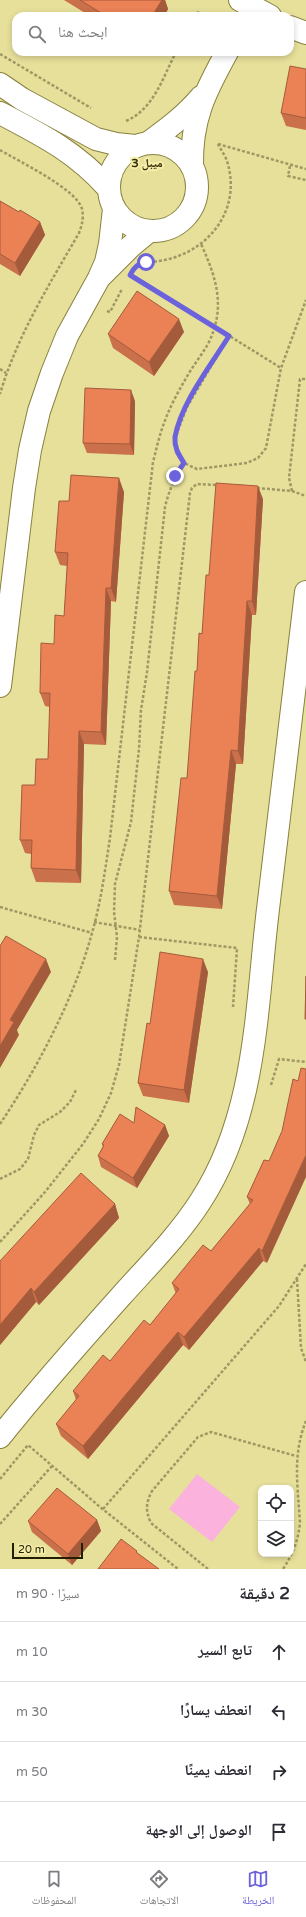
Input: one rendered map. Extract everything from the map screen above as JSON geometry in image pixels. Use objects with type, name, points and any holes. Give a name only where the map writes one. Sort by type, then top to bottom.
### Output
[{"type":"street","points":[[294,28],[306,33]]},
{"type":"street","points":[[192,166],[194,134],[198,113],[206,92],[225,56]]},
{"type":"street","points":[[0,84],[22,99],[96,139],[116,144],[142,145],[163,144],[178,150],[192,166],[197,179],[197,194],[193,207],[185,219],[173,227],[159,232],[148,232],[132,227],[122,220],[114,209],[108,188],[110,177],[116,163],[126,152],[142,145],[174,125],[191,110],[206,92]]},
{"type":"street","points":[[0,113],[75,155],[93,170],[108,188]]},
{"type":"street","points":[[0,127],[26,127]]},
{"type":"street","points":[[0,686],[30,450],[39,411],[67,336],[99,278],[110,244],[114,209]]},
{"type":"street","points":[[99,278],[131,246],[148,232]]},
{"type":"street","points":[[0,1437],[74,1348],[174,1237],[201,1201],[222,1162],[238,1120],[247,1084],[258,1012],[263,953],[306,592]]},
{"type":"path","points":[[0,54],[94,110]]},
{"type":"path","points":[[119,120],[125,122],[137,117],[148,106],[174,56]]},
{"type":"path","points":[[194,134],[218,144],[290,166],[306,169]]},
{"type":"path","points":[[146,262],[162,261],[189,253],[214,231],[223,216],[229,198],[230,180],[227,161],[218,144]]},
{"type":"path","points":[[0,150],[60,186],[76,199],[82,208],[83,223],[79,233],[32,314],[6,373],[0,394]]},
{"type":"path","points":[[290,166],[288,176],[306,180]]},
{"type":"path","points":[[0,1124],[20,1094],[48,1042],[72,988],[92,933],[110,838],[153,462],[165,419],[215,327],[218,308],[217,289],[213,271],[201,244]]},
{"type":"path","points":[[130,275],[281,368]]},
{"type":"path","points":[[85,301],[110,312],[124,287]]},
{"type":"path","points":[[229,336],[196,389],[180,422],[175,438],[176,452],[184,463],[197,469],[247,463],[258,458],[266,448],[281,368],[306,300]]},
{"type":"path","points":[[0,369],[6,373]]},
{"type":"path","points":[[292,491],[289,478],[300,379],[306,379]]},
{"type":"path","points":[[114,960],[116,926],[114,898],[115,884],[130,822],[139,749],[141,710],[147,672],[165,507],[175,476],[184,463]]},
{"type":"path","points":[[0,1242],[46,1192],[83,1144],[99,1120],[111,1092],[120,1065],[140,930],[190,493],[192,488],[197,484],[225,486]]},
{"type":"path","points":[[255,488],[292,491],[306,496]]},
{"type":"path","points":[[0,907],[92,933]]},
{"type":"path","points":[[94,922],[140,930]]},
{"type":"path","points":[[139,937],[237,948],[233,1008],[258,1012]]},
{"type":"path","points":[[247,1084],[271,1086],[279,1059],[306,1062]]},
{"type":"path","points":[[0,1179],[20,1169],[28,1159],[34,1135],[39,1125],[60,1112],[70,1102],[76,1090]]},
{"type":"path","points":[[103,1509],[278,1306],[306,1264]]},
{"type":"path","points":[[297,1279],[301,1348],[306,1362]]},
{"type":"path","points":[[283,1569],[294,1553],[299,1534],[300,1523],[296,1456],[306,1421]]},
{"type":"path","points":[[208,1569],[151,1523],[146,1512],[146,1501],[152,1491],[198,1437],[204,1433],[211,1432],[296,1456]]},
{"type":"path","points":[[0,1478],[28,1445],[103,1509],[178,1569]]},
{"type":"path","points":[[0,1524],[52,1466]]},
{"type":"shaded area","points":[[197,1474],[240,1507],[212,1542],[169,1509]]},
{"type":"building","points":[[80,0],[162,0],[154,12],[100,12]]},
{"type":"building","points":[[290,66],[306,69],[306,118],[281,113]]},
{"type":"building","points":[[0,201],[19,212],[20,210],[40,222],[15,263],[0,254]]},
{"type":"building","points":[[137,291],[179,319],[149,362],[108,334]]},
{"type":"building","points":[[85,388],[131,390],[130,444],[83,443]]},
{"type":"building","points":[[71,475],[119,478],[111,588],[106,588],[101,732],[79,731],[76,870],[31,868],[32,840],[20,840],[22,785],[35,785],[36,759],[48,759],[50,693],[40,693],[41,643],[54,644],[55,615],[64,616],[68,553],[55,552],[59,501],[69,501]]},
{"type":"building","points":[[216,483],[258,486],[252,601],[247,601],[238,751],[231,750],[217,896],[169,891],[181,778],[187,778],[195,671],[197,671],[199,633],[202,634],[206,575],[209,575]]},
{"type":"building","points":[[6,936],[46,959],[10,1020],[14,1022],[0,1046],[0,946]]},
{"type":"building","points":[[160,952],[203,959],[184,1090],[138,1083],[147,1023],[150,1024]]},
{"type":"building","points":[[306,976],[306,1019],[305,1019]]},
{"type":"building","points":[[301,1068],[306,1069],[306,1155],[262,1251],[259,1248],[184,1337],[178,1332],[83,1446],[56,1424],[79,1396],[73,1391],[103,1355],[110,1361],[144,1320],[150,1325],[179,1289],[172,1283],[203,1245],[211,1251],[253,1200],[247,1197],[264,1160],[269,1161],[282,1131],[293,1079],[298,1081]]},
{"type":"building","points":[[136,1107],[165,1125],[133,1178],[98,1156],[104,1145],[102,1144],[120,1114],[134,1123]]},
{"type":"building","points":[[81,1173],[115,1204],[34,1292],[31,1288],[0,1325],[0,1261]]},
{"type":"building","points":[[57,1488],[97,1520],[68,1554],[28,1521]]},
{"type":"building","points":[[121,1539],[137,1551],[136,1552],[159,1569],[98,1569]]},
{"type":"district","name":"ميبل 3","points":[[147,163]]},
{"type":"route","points":[[146,262],[139,263],[130,275],[229,336],[196,389],[180,422],[175,438],[176,452],[184,463],[175,476]]}]
